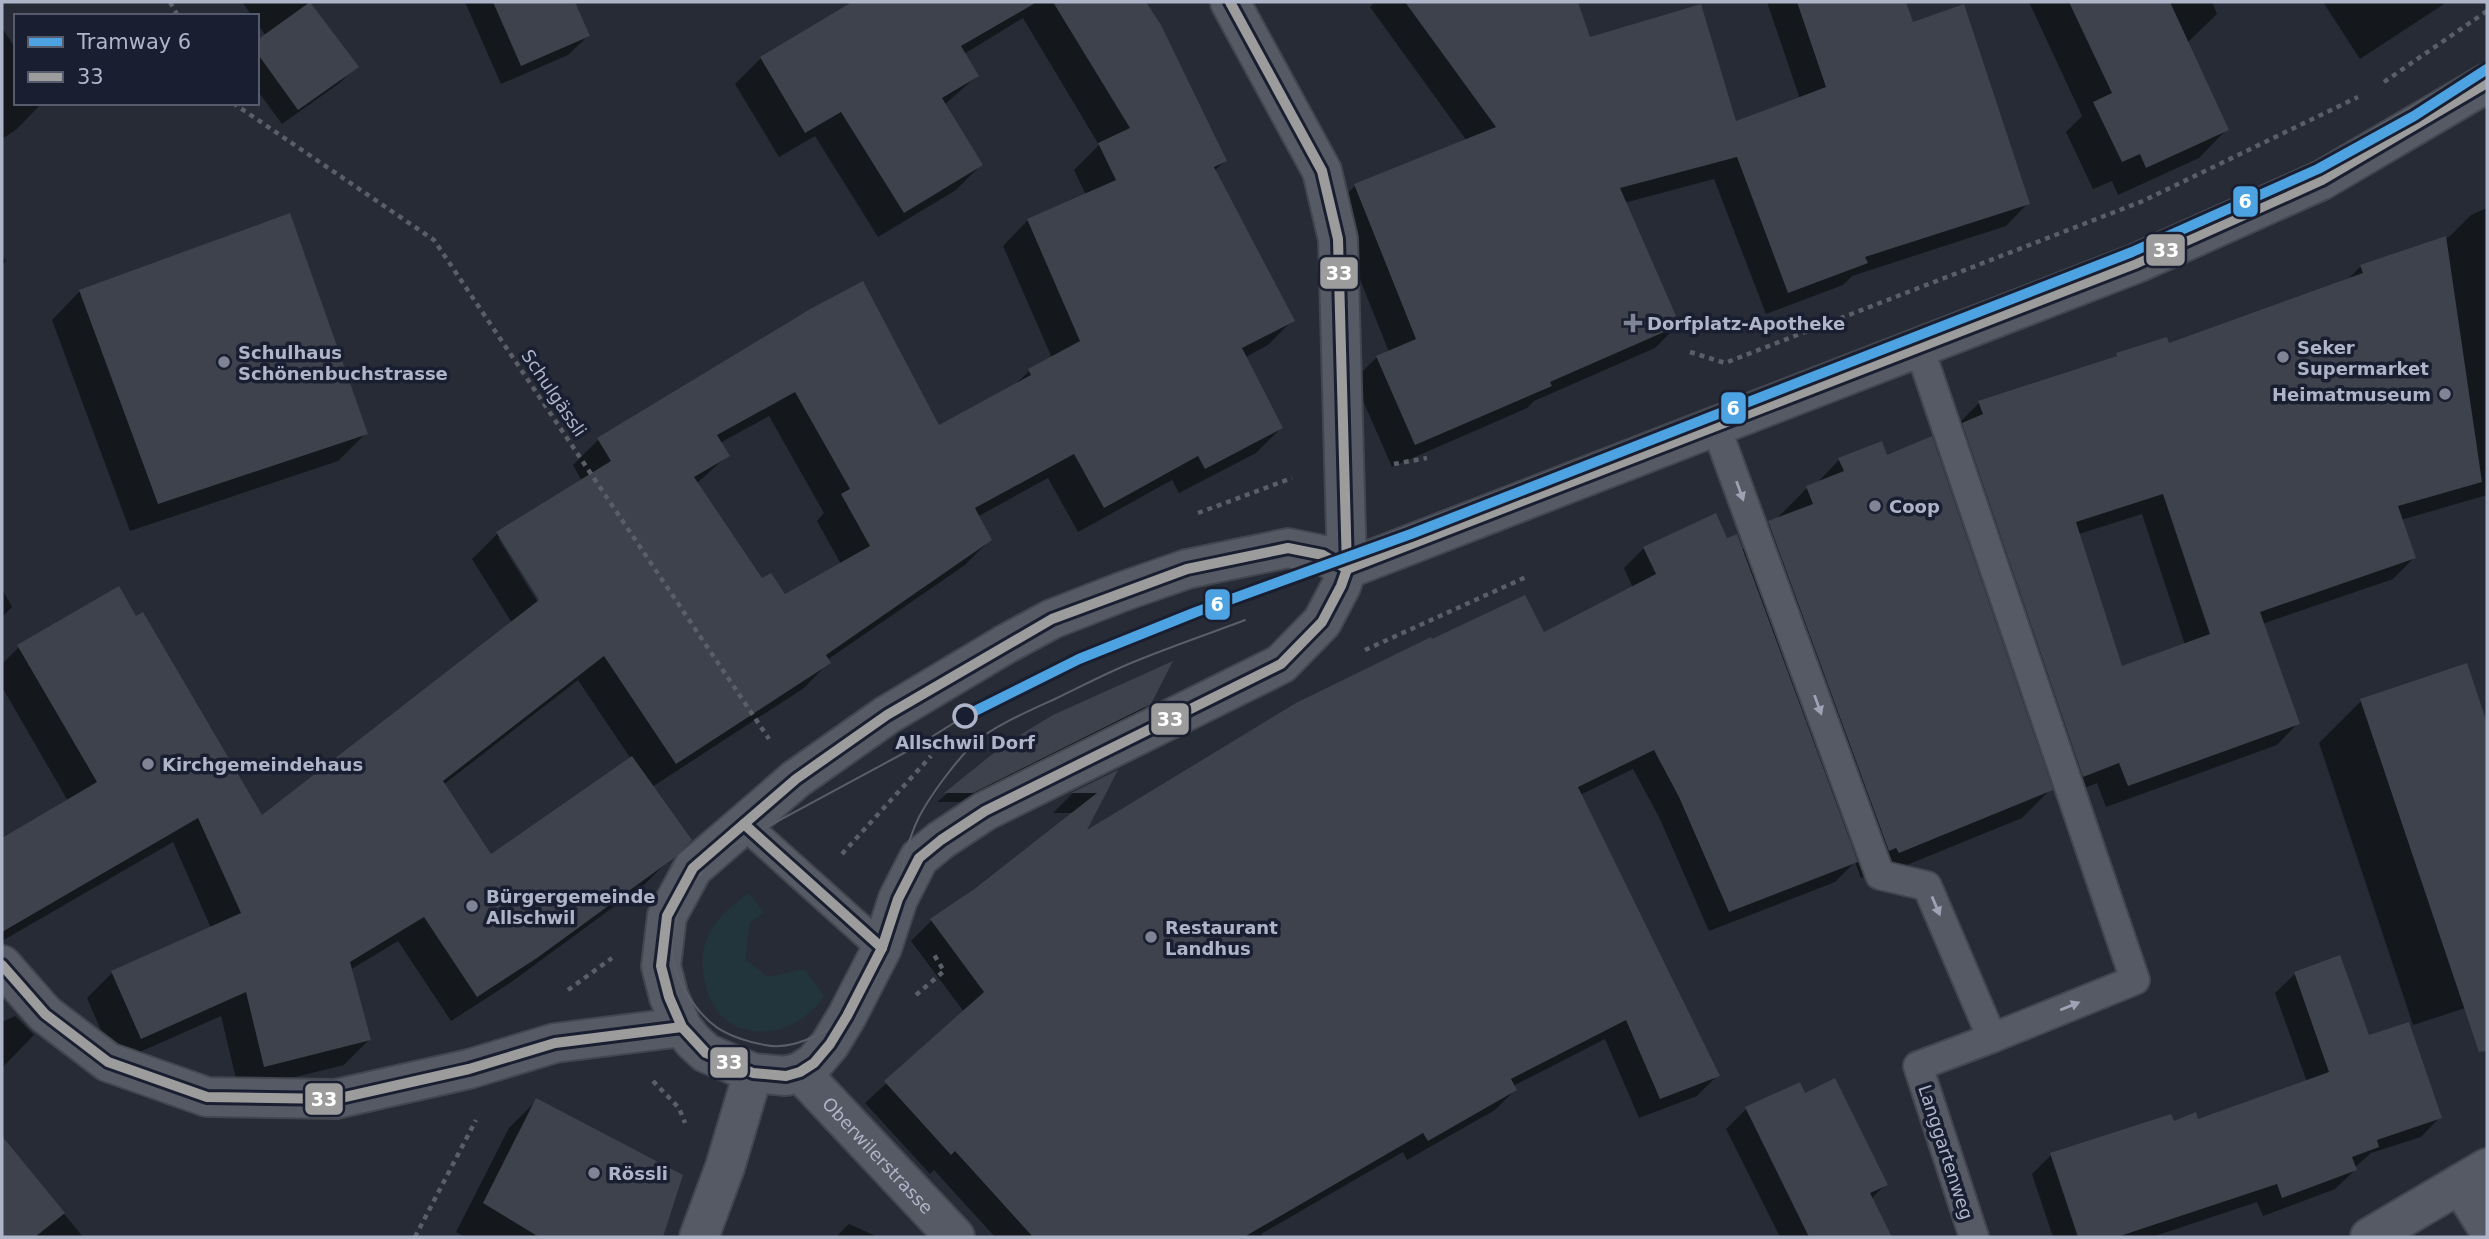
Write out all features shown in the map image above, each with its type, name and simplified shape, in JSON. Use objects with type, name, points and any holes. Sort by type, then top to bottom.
[{"type":"street","points":[[1240,6],[1322,171],[1338,239],[1347,569],[1322,622],[1281,664],[985,811],[919,858],[898,899],[881,948],[830,1044],[814,1063],[800,1072],[786,1076],[753,1073],[706,1052],[682,1027],[669,997],[661,966],[667,916],[693,868],[796,779],[887,715],[1003,645],[1052,620],[1187,569],[1288,548],[1323,555],[1347,569]]},
{"type":"street","points":[[1347,569],[2137,263],[2322,180],[2487,83]]},
{"type":"street","points":[[2,965],[45,1014],[108,1062],[207,1097],[336,1098],[469,1069],[555,1043],[682,1027]]},
{"type":"street","name":"Oberwilerstrasse","points":[[800,1072],[954,1237]]},
{"type":"street","points":[[699,1237],[753,1073]]},
{"type":"street","points":[[2370,1237],[2474,1176],[2487,1227]]},
{"type":"lane","points":[[1716,427],[1881,875],[1927,886],[1992,1038],[2135,980],[1919,347]]},
{"type":"lane","points":[[744,824],[881,948]]},
{"type":"lane","name":"Langgartenweg","points":[[1974,1237],[1918,1066],[1992,1038]]},
{"type":"path","points":[[2381,83],[2487,11]]},
{"type":"path","points":[[1690,352],[1725,363],[2143,201],[2359,96]]},
{"type":"path","name":"Schulgässli","points":[[236,105],[434,240],[770,740]]},
{"type":"path","points":[[1390,465],[1427,457]]},
{"type":"path","points":[[1358,654],[1526,577]]},
{"type":"path","points":[[813,886],[931,757]]},
{"type":"path","points":[[914,996],[944,971],[930,947]]},
{"type":"path","points":[[415,1237],[480,1113],[469,1069]]},
{"type":"path","points":[[647,1078],[656,1083],[679,1108],[688,1131]]},
{"type":"shaded area","points":[[749,893],[764,913],[750,923],[745,958],[767,977],[805,969],[824,996],[806,1016],[783,1028],[770,1031],[743,1029],[727,1021],[711,1001],[704,977],[704,948],[708,936],[724,913]]},
{"type":"building","points":[[310,2],[359,67],[298,110],[259,56],[259,39]]},
{"type":"building","points":[[493,2],[575,2],[590,36],[521,66]]},
{"type":"building","points":[[852,2],[1037,2],[961,46],[979,76],[942,98],[983,165],[904,213],[841,112],[805,133],[760,57]]},
{"type":"building","points":[[1053,2],[1146,2],[1161,25],[1227,161],[1214,167],[1295,321],[1242,348],[1283,428],[1205,469],[1198,456],[1104,508],[1074,454],[975,508],[992,540],[826,655],[831,663],[676,764],[604,656],[443,781],[491,854],[632,756],[692,840],[674,858],[537,958],[477,997],[424,917],[350,962],[371,1040],[264,1067],[246,992],[141,1039],[111,971],[241,913],[198,818],[2,932],[2,838],[97,782],[17,645],[119,586],[136,616],[143,612],[262,815],[539,600],[496,532],[611,461],[597,438],[812,308],[863,281],[939,425],[1031,375],[1028,369],[1080,341],[1027,219],[1116,180],[1098,143],[1130,128]],"holes":[[[795,392],[850,489],[841,494],[870,546],[785,594],[771,573],[762,578],[694,477],[730,456],[717,435]]]},
{"type":"building","points":[[1405,2],[1578,2],[1590,37],[1701,4],[1736,121],[1826,87],[1797,2],[1906,2],[1913,22],[1964,4],[2030,204],[1865,257],[1868,263],[1788,293],[1737,157],[1620,188],[1680,325],[1550,382],[1552,386],[1415,445],[1376,356],[1416,339],[1354,184],[1496,127]]},
{"type":"building","points":[[2069,2],[2170,2],[2229,130],[2146,168],[2140,154],[2122,162],[2093,102],[2112,93]]},
{"type":"building","name":"Schulhaus Schönenbuchstrasse","points":[[290,213],[368,434],[158,504],[79,290]]},
{"type":"building","points":[[2446,236],[2482,482],[2398,506],[2416,558],[2260,612],[2300,724],[2128,786],[2119,763],[2083,777],[1962,423],[1983,414],[1978,401],[2167,337],[2169,343],[2363,273],[2360,265]],"holes":[[[2163,494],[2210,634],[2122,666],[2076,522]]]},
{"type":"building","points":[[1932,436],[2053,790],[1899,853],[1896,848],[1889,851],[1768,521],[1813,504],[1806,486],[1844,471],[1838,458],[1882,441],[1887,455]]},
{"type":"building","points":[[1716,513],[1727,538],[1737,534],[1858,862],[1729,912],[1679,797],[1654,750],[1578,787],[1720,1076],[1660,1099],[1626,1020],[1511,1079],[1517,1090],[1428,1141],[1423,1133],[1244,1237],[1033,1237],[955,1151],[951,1155],[884,1081],[984,992],[930,919],[974,889],[1097,793],[1071,793],[1118,770],[1087,830],[1296,703],[1431,637],[1432,639],[1525,595],[1544,632],[1656,574],[1643,547]]},
{"type":"building","points":[[1173,661],[1151,704],[973,793],[944,793],[1005,744],[1053,715]]},
{"type":"building","points":[[2467,663],[2487,723],[2487,1051],[2479,1052],[2360,699]]},
{"type":"building","points":[[2340,955],[2369,1035],[2409,1022],[2442,1118],[2377,1140],[2379,1147],[2352,1157],[2357,1170],[2282,1198],[2277,1184],[2117,1237],[2078,1237],[2050,1153],[2171,1114],[2174,1121],[2196,1112],[2198,1119],[2329,1072],[2294,972]]},
{"type":"building","points":[[1835,1078],[1888,1185],[1870,1193],[1892,1237],[1809,1237],[1745,1107],[1800,1082],[1805,1093]]},
{"type":"building","points":[[536,1098],[683,1175],[663,1237],[539,1237],[483,1203]]},
{"type":"building","points":[[2,1136],[65,1213],[35,1237],[2,1237]]},
{"type":"tram line","name":"6","points":[[965,716],[1079,659],[1196,612],[1411,534],[2132,252],[2318,169],[2414,116],[2487,69]]},
{"type":"tram line","points":[[965,716],[917,746],[717,854],[705,868],[694,883],[678,916],[672,951],[675,969],[683,987],[707,1020],[737,1038],[779,1046],[814,1037],[849,1014],[869,991],[882,965],[908,847],[919,817],[943,780],[972,745],[1012,719],[1109,673],[1245,620]]},
{"type":"transit line","name":"33","points":[[1230,2],[1322,171],[1338,239],[1347,569]]},
{"type":"transit line","name":"33","points":[[1347,569],[2137,263],[2322,180],[2487,83]]},
{"type":"transit line","name":"33","points":[[1288,548],[1323,555],[1347,569],[1322,622],[1281,664],[985,811],[919,858],[898,899],[882,948],[847,1016],[830,1044],[814,1063],[800,1072],[786,1076],[753,1073],[706,1053],[682,1027],[669,997],[661,966],[667,916],[693,868],[796,779],[887,715],[1052,619],[1187,569],[1288,548]]},
{"type":"transit line","name":"33","points":[[744,824],[882,948]]},
{"type":"transit line","name":"33","points":[[2,965],[45,1014],[108,1062],[207,1097],[336,1099],[469,1069],[555,1043],[682,1027]]},
{"type":"place","name":"Dorfplatz-Apotheke","points":[[1633,323]]},
{"type":"place","name":"Seker Supermarket","points":[[2283,357]]},
{"type":"place","name":"Schulhaus Schönenbuchstrasse","points":[[224,362]]},
{"type":"place","name":"Heimatmuseum","points":[[2445,394]]},
{"type":"place","name":"Coop","points":[[1875,506]]},
{"type":"place","name":"Allschwil Dorf","points":[[965,716]]},
{"type":"place","name":"Kirchgemeindehaus","points":[[148,764]]},
{"type":"place","name":"Bürgergemeinde Allschwil","points":[[472,906]]},
{"type":"place","name":"Restaurant Landhus","points":[[1151,937]]},
{"type":"place","name":"Rössli","points":[[594,1173]]}]
